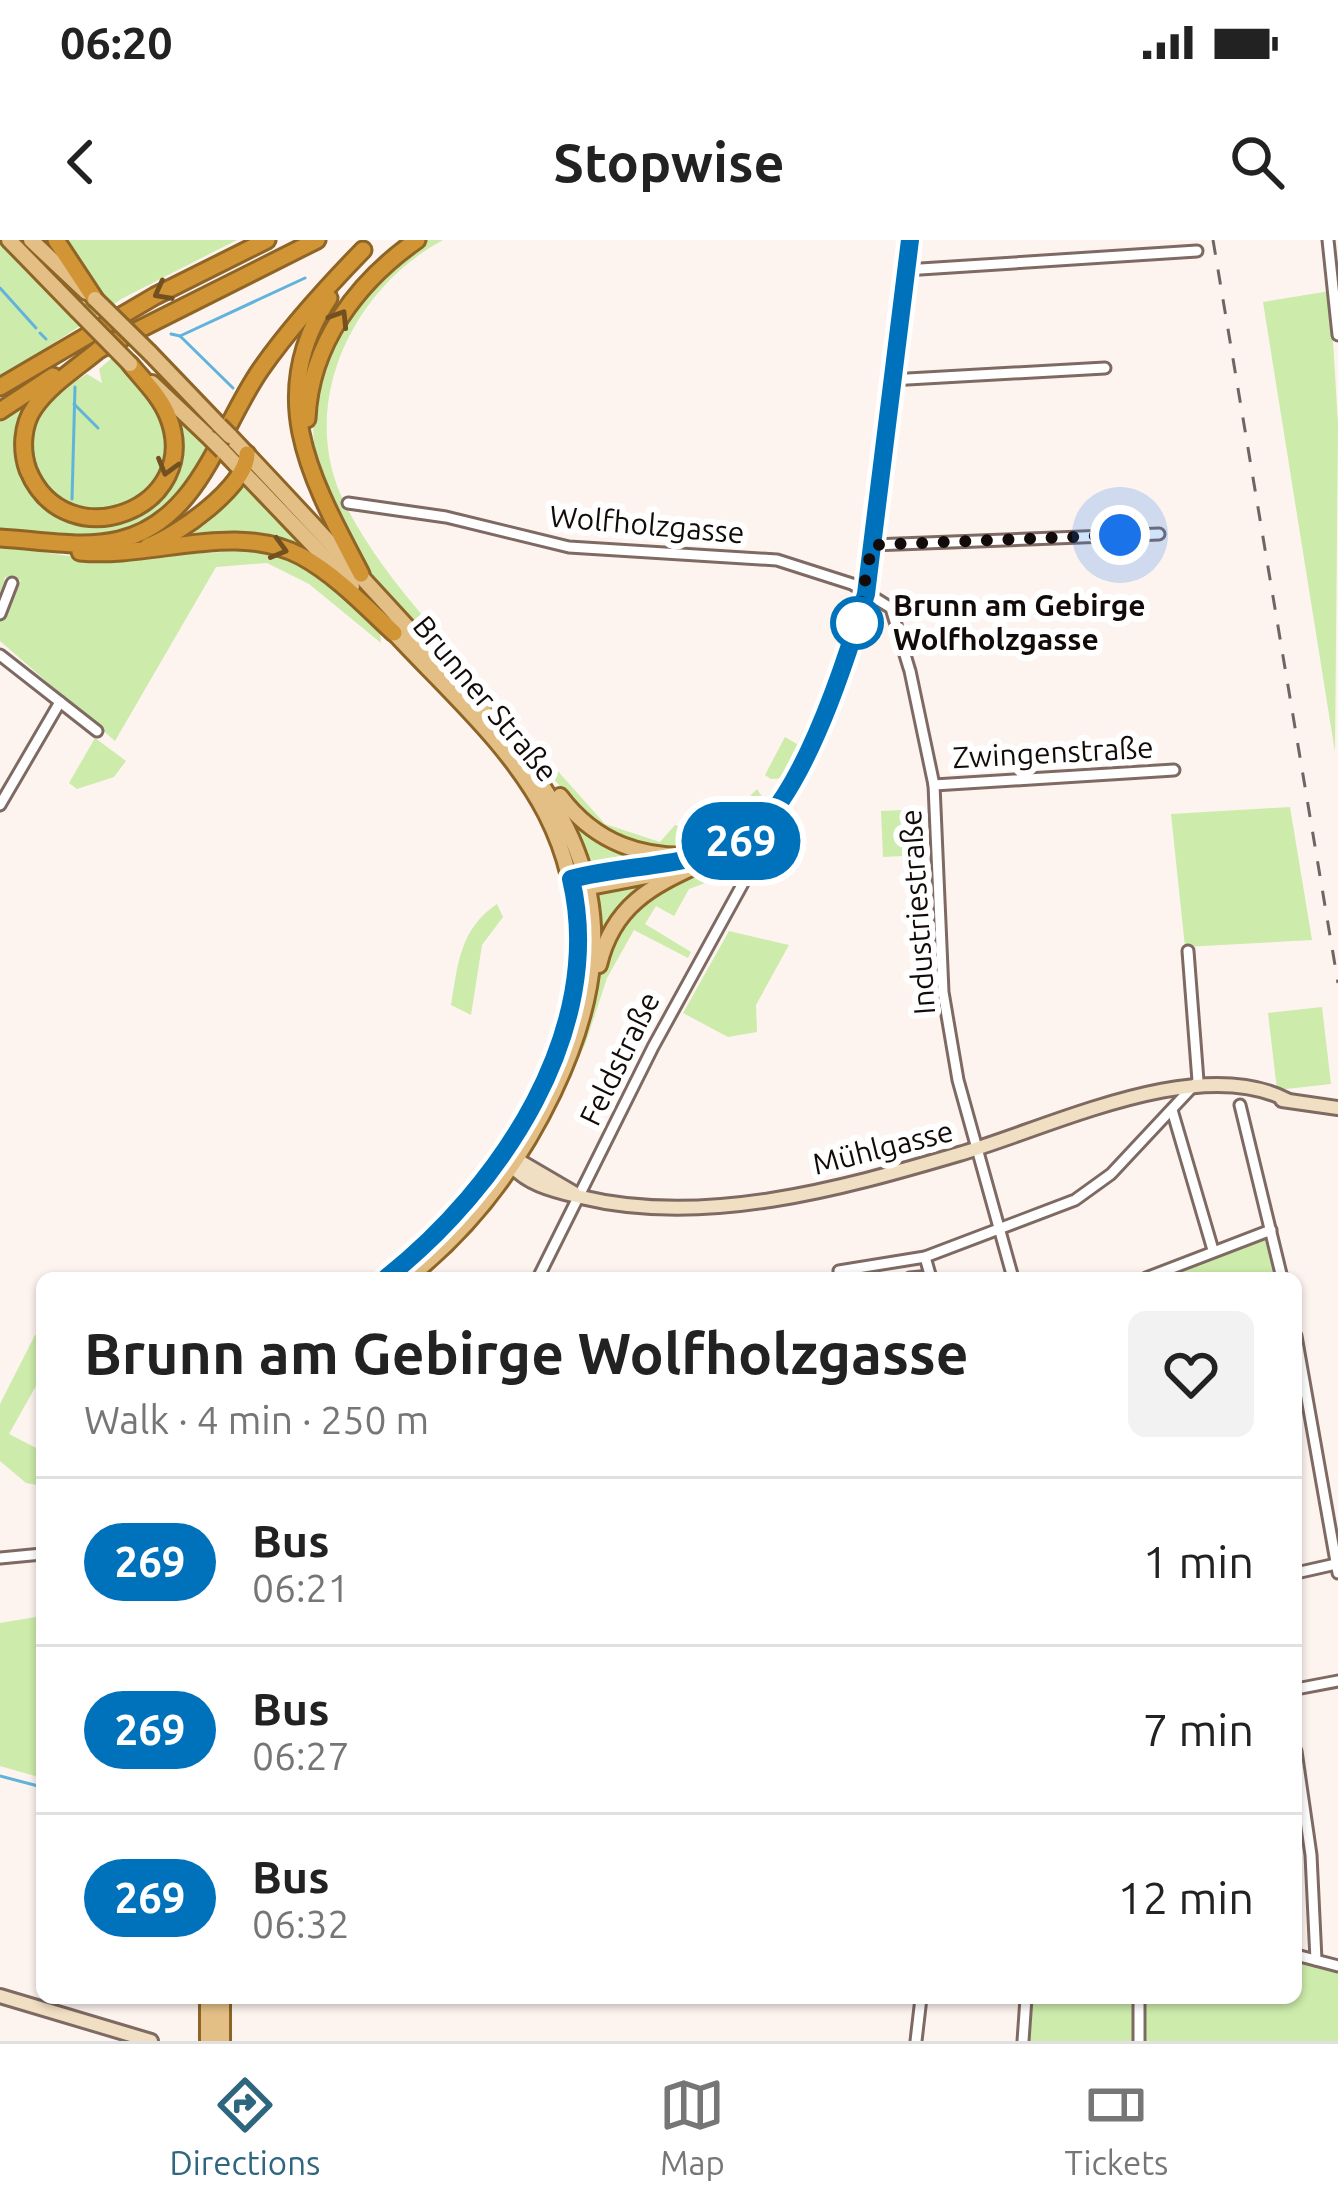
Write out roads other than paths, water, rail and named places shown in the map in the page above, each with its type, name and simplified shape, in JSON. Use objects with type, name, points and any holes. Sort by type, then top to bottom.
[{"type":"highway","points":[[56,240],[95,299]]},
{"type":"highway","points":[[0,387],[154,296],[267,240]]},
{"type":"highway","points":[[0,411],[102,347],[317,240]]},
{"type":"highway","points":[[308,470],[308,401],[322,349],[351,301],[417,240]]},
{"type":"highway","points":[[361,574],[321,505],[308,470],[298,400],[307,342],[318,315],[367,245]]},
{"type":"highway","points":[[0,539],[94,543],[119,540],[161,521],[191,492],[259,372],[287,334],[367,245]]},
{"type":"highway","points":[[102,347],[46,394],[26,423],[29,472],[48,500],[74,516],[104,520],[130,512],[157,494],[170,468],[169,418],[130,364]]},
{"type":"highway","points":[[122,554],[164,540],[185,527],[245,463]]},
{"type":"highway","points":[[0,539],[122,554],[218,542],[273,545],[319,567],[394,633]]},
{"type":"main road","name":"Brunner Straße","points":[[9,240],[130,364],[221,438]]},
{"type":"main road","name":"Brunner Straße","points":[[31,240],[150,353],[221,438],[361,574],[494,720],[558,804],[593,936],[590,986],[562,1074],[459,1232],[415,1272]]},
{"type":"main road","points":[[590,986],[609,934],[633,900],[705,857],[738,844],[770,817],[795,774],[851,643],[866,594],[910,240]]},
{"type":"main road","name":"Brunner Straße","points":[[245,463],[533,791],[582,882],[573,998],[551,1064],[510,1158],[392,1272]]},
{"type":"main road","points":[[494,720],[515,737],[577,815],[605,837],[644,854],[705,857]]},
{"type":"main road","points":[[582,882],[705,857]]},
{"type":"main road","points":[[208,2004],[208,2041]]},
{"type":"main road","points":[[222,2004],[222,2041]]},
{"type":"street","points":[[1328,240],[1338,334]]},
{"type":"street","points":[[904,270],[1198,251]]},
{"type":"street","points":[[890,380],[1105,368]]},
{"type":"street","name":"Wolfholzgasse","points":[[348,503],[446,517],[569,547],[777,560],[852,584],[866,594]]},
{"type":"street","points":[[872,545],[1159,534]]},
{"type":"street","points":[[0,614],[12,584]]},
{"type":"street","name":"Industriestraße","points":[[866,594],[897,616],[934,784],[944,992],[974,1150],[1011,1272]]},
{"type":"street","points":[[0,655],[97,731]]},
{"type":"street","points":[[0,806],[60,702]]},
{"type":"street","name":"Zwingenstraße","points":[[934,784],[1174,770]]},
{"type":"street","name":"Feldstraße","points":[[541,1272],[750,864],[738,844]]},
{"type":"street","points":[[839,1271],[926,1257],[995,1226],[1075,1200],[1095,1187],[1172,1111],[1199,1073],[1188,951]]},
{"type":"street","name":"Mühlgasse","points":[[510,1158],[580,1197],[626,1209],[728,1204],[826,1189],[974,1150],[1146,1094],[1192,1089],[1333,1107]]},
{"type":"street","points":[[1240,1105],[1280,1272]]},
{"type":"street","points":[[1172,1111],[1213,1250]]},
{"type":"street","points":[[1160,1272],[1270,1230]]},
{"type":"street","points":[[926,1257],[929,1272]]},
{"type":"street","points":[[1302,1376],[1337,1568],[1302,1572]]},
{"type":"street","points":[[0,1558],[36,1555]]},
{"type":"street","points":[[1302,1688],[1338,1681]]},
{"type":"street","points":[[1302,1790],[1312,1855],[1316,1960]]},
{"type":"street","points":[[1302,1956],[1338,1966]]},
{"type":"street","points":[[0,1996],[151,2041]]},
{"type":"street","points":[[916,2041],[920,2004]]},
{"type":"street","points":[[1023,2041],[1026,2004]]},
{"type":"street","points":[[1138,2004],[1139,2041]]},
{"type":"waterway","points":[[180,336],[305,278]]},
{"type":"waterway","points":[[0,288],[36,328]]},
{"type":"waterway","points":[[40,333],[46,339]]},
{"type":"waterway","points":[[171,334],[180,336],[233,388]]},
{"type":"waterway","points":[[72,499],[75,387]]},
{"type":"waterway","points":[[74,404],[98,428]]},
{"type":"waterway","points":[[0,1776],[36,1785]]},
{"type":"railway","points":[[1213,240],[1338,983]]},
{"type":"place","name":"Brunn am Gebirge Wolfholzgasse","points":[[857,623]]}]
